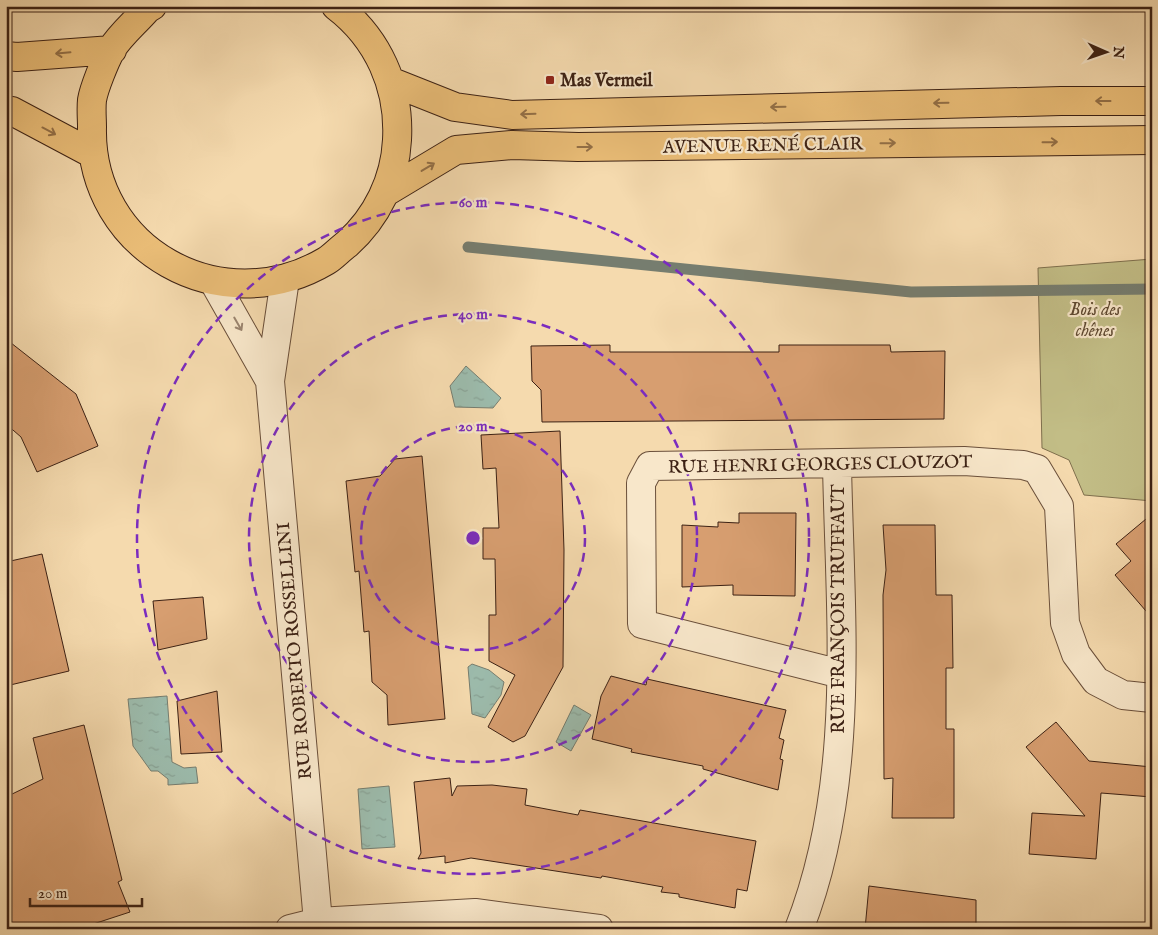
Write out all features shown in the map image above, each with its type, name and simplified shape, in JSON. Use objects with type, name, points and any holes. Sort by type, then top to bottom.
[{"type":"main road","points":[[152,6],[147,9],[112,50],[92,99],[91,153],[105,198],[132,237],[170,265],[214,282],[250,285],[285,279],[327,261],[362,231],[386,192],[396,156],[398,137],[398,118],[392,82],[375,47],[350,17],[336,6]]},
{"type":"main road","points":[[6,56],[17,57],[112,50]]},
{"type":"main road","name":"AVENUE RENÉ CLAIR","points":[[392,82],[455,106],[512,115],[1041,101],[1152,101]]},
{"type":"main road","points":[[6,110],[12,111],[91,153]]},
{"type":"main road","name":"AVENUE RENÉ CLAIR","points":[[386,192],[456,150],[512,145],[578,147],[1152,140]]},
{"type":"street","name":"RUE ROBERTO ROSSELLINI","points":[[285,279],[270,380],[318,922]]},
{"type":"street","name":"RUE ROBERTO ROSSELLINI","points":[[214,282],[270,380]]},
{"type":"street","name":"RUE HENRI GEORGES CLOUZOT","points":[[841,674],[642,624],[641,483],[650,466],[837,465],[964,461],[1023,465],[1037,469],[1058,506],[1065,623],[1076,654],[1096,681],[1123,695],[1152,698]]},
{"type":"street","name":"RUE FRANÇOIS TRUFFAUT","points":[[799,929],[812,894],[836,787],[841,674],[837,465]]},
{"type":"street","points":[[290,929],[318,922],[475,913],[599,929]]},
{"type":"green space","name":"Bois des chênes","points":[[1152,259],[1152,501],[1084,495],[1069,460],[1042,448],[1038,268]]},
{"type":"water","points":[[466,366],[501,398],[493,408],[455,407],[450,386]]},
{"type":"water","points":[[472,664],[489,670],[504,682],[501,695],[485,718],[472,714],[468,667]]},
{"type":"water","points":[[167,696],[172,762],[184,768],[196,767],[198,783],[168,785],[168,779],[158,771],[151,771],[133,746],[128,699]]},
{"type":"water","points":[[574,705],[591,715],[571,751],[556,742]]},
{"type":"water","points":[[389,786],[395,847],[362,849],[358,789]]},
{"type":"building","points":[[6,339],[76,394],[98,446],[37,472],[21,437],[6,424]]},
{"type":"building","points":[[610,345],[610,352],[779,352],[779,345],[890,345],[891,352],[945,351],[944,419],[542,422],[541,390],[532,381],[531,346]]},
{"type":"building","points":[[560,431],[564,550],[563,667],[525,736],[513,742],[488,727],[515,675],[489,661],[489,615],[496,615],[495,559],[483,559],[483,528],[499,528],[496,468],[483,469],[481,435]]},
{"type":"building","points":[[422,456],[445,719],[388,725],[387,695],[372,682],[369,631],[364,632],[359,571],[355,572],[346,481],[380,476],[395,459]]},
{"type":"building","points":[[739,513],[796,513],[795,596],[733,595],[733,585],[682,587],[682,525],[718,527],[718,522],[739,523]]},
{"type":"building","points":[[1152,514],[1152,618],[1115,575],[1131,561],[1116,544]]},
{"type":"building","points":[[883,525],[935,525],[936,595],[952,595],[953,668],[946,668],[946,729],[954,729],[954,818],[892,818],[893,778],[884,779],[883,595],[886,570]]},
{"type":"building","points":[[42,554],[69,671],[6,686],[6,562]]},
{"type":"building","points":[[203,597],[207,639],[158,650],[153,601]]},
{"type":"building","points":[[611,676],[646,685],[647,679],[786,710],[779,738],[784,740],[780,759],[783,760],[778,790],[703,769],[703,766],[631,752],[632,749],[592,739],[601,696]]},
{"type":"building","points":[[217,691],[222,752],[181,754],[177,701]]},
{"type":"building","points":[[1056,722],[1089,761],[1152,767],[1152,797],[1101,793],[1096,859],[1029,854],[1032,813],[1085,816],[1026,747]]},
{"type":"building","points":[[84,725],[122,880],[118,882],[130,912],[78,929],[6,929],[6,797],[43,779],[33,738]]},
{"type":"building","points":[[450,778],[452,796],[457,786],[492,785],[527,789],[525,805],[578,815],[580,810],[756,841],[747,891],[737,889],[735,908],[679,897],[679,894],[661,892],[663,887],[602,876],[601,878],[471,858],[445,863],[445,856],[418,859],[421,853],[414,782]]},
{"type":"building","points":[[869,886],[976,900],[976,929],[865,929]]},
{"type":"waterway","points":[[468,247],[911,292],[1152,289]]},
{"type":"place","name":"Mas Vermeil","points":[[550,80]]}]
